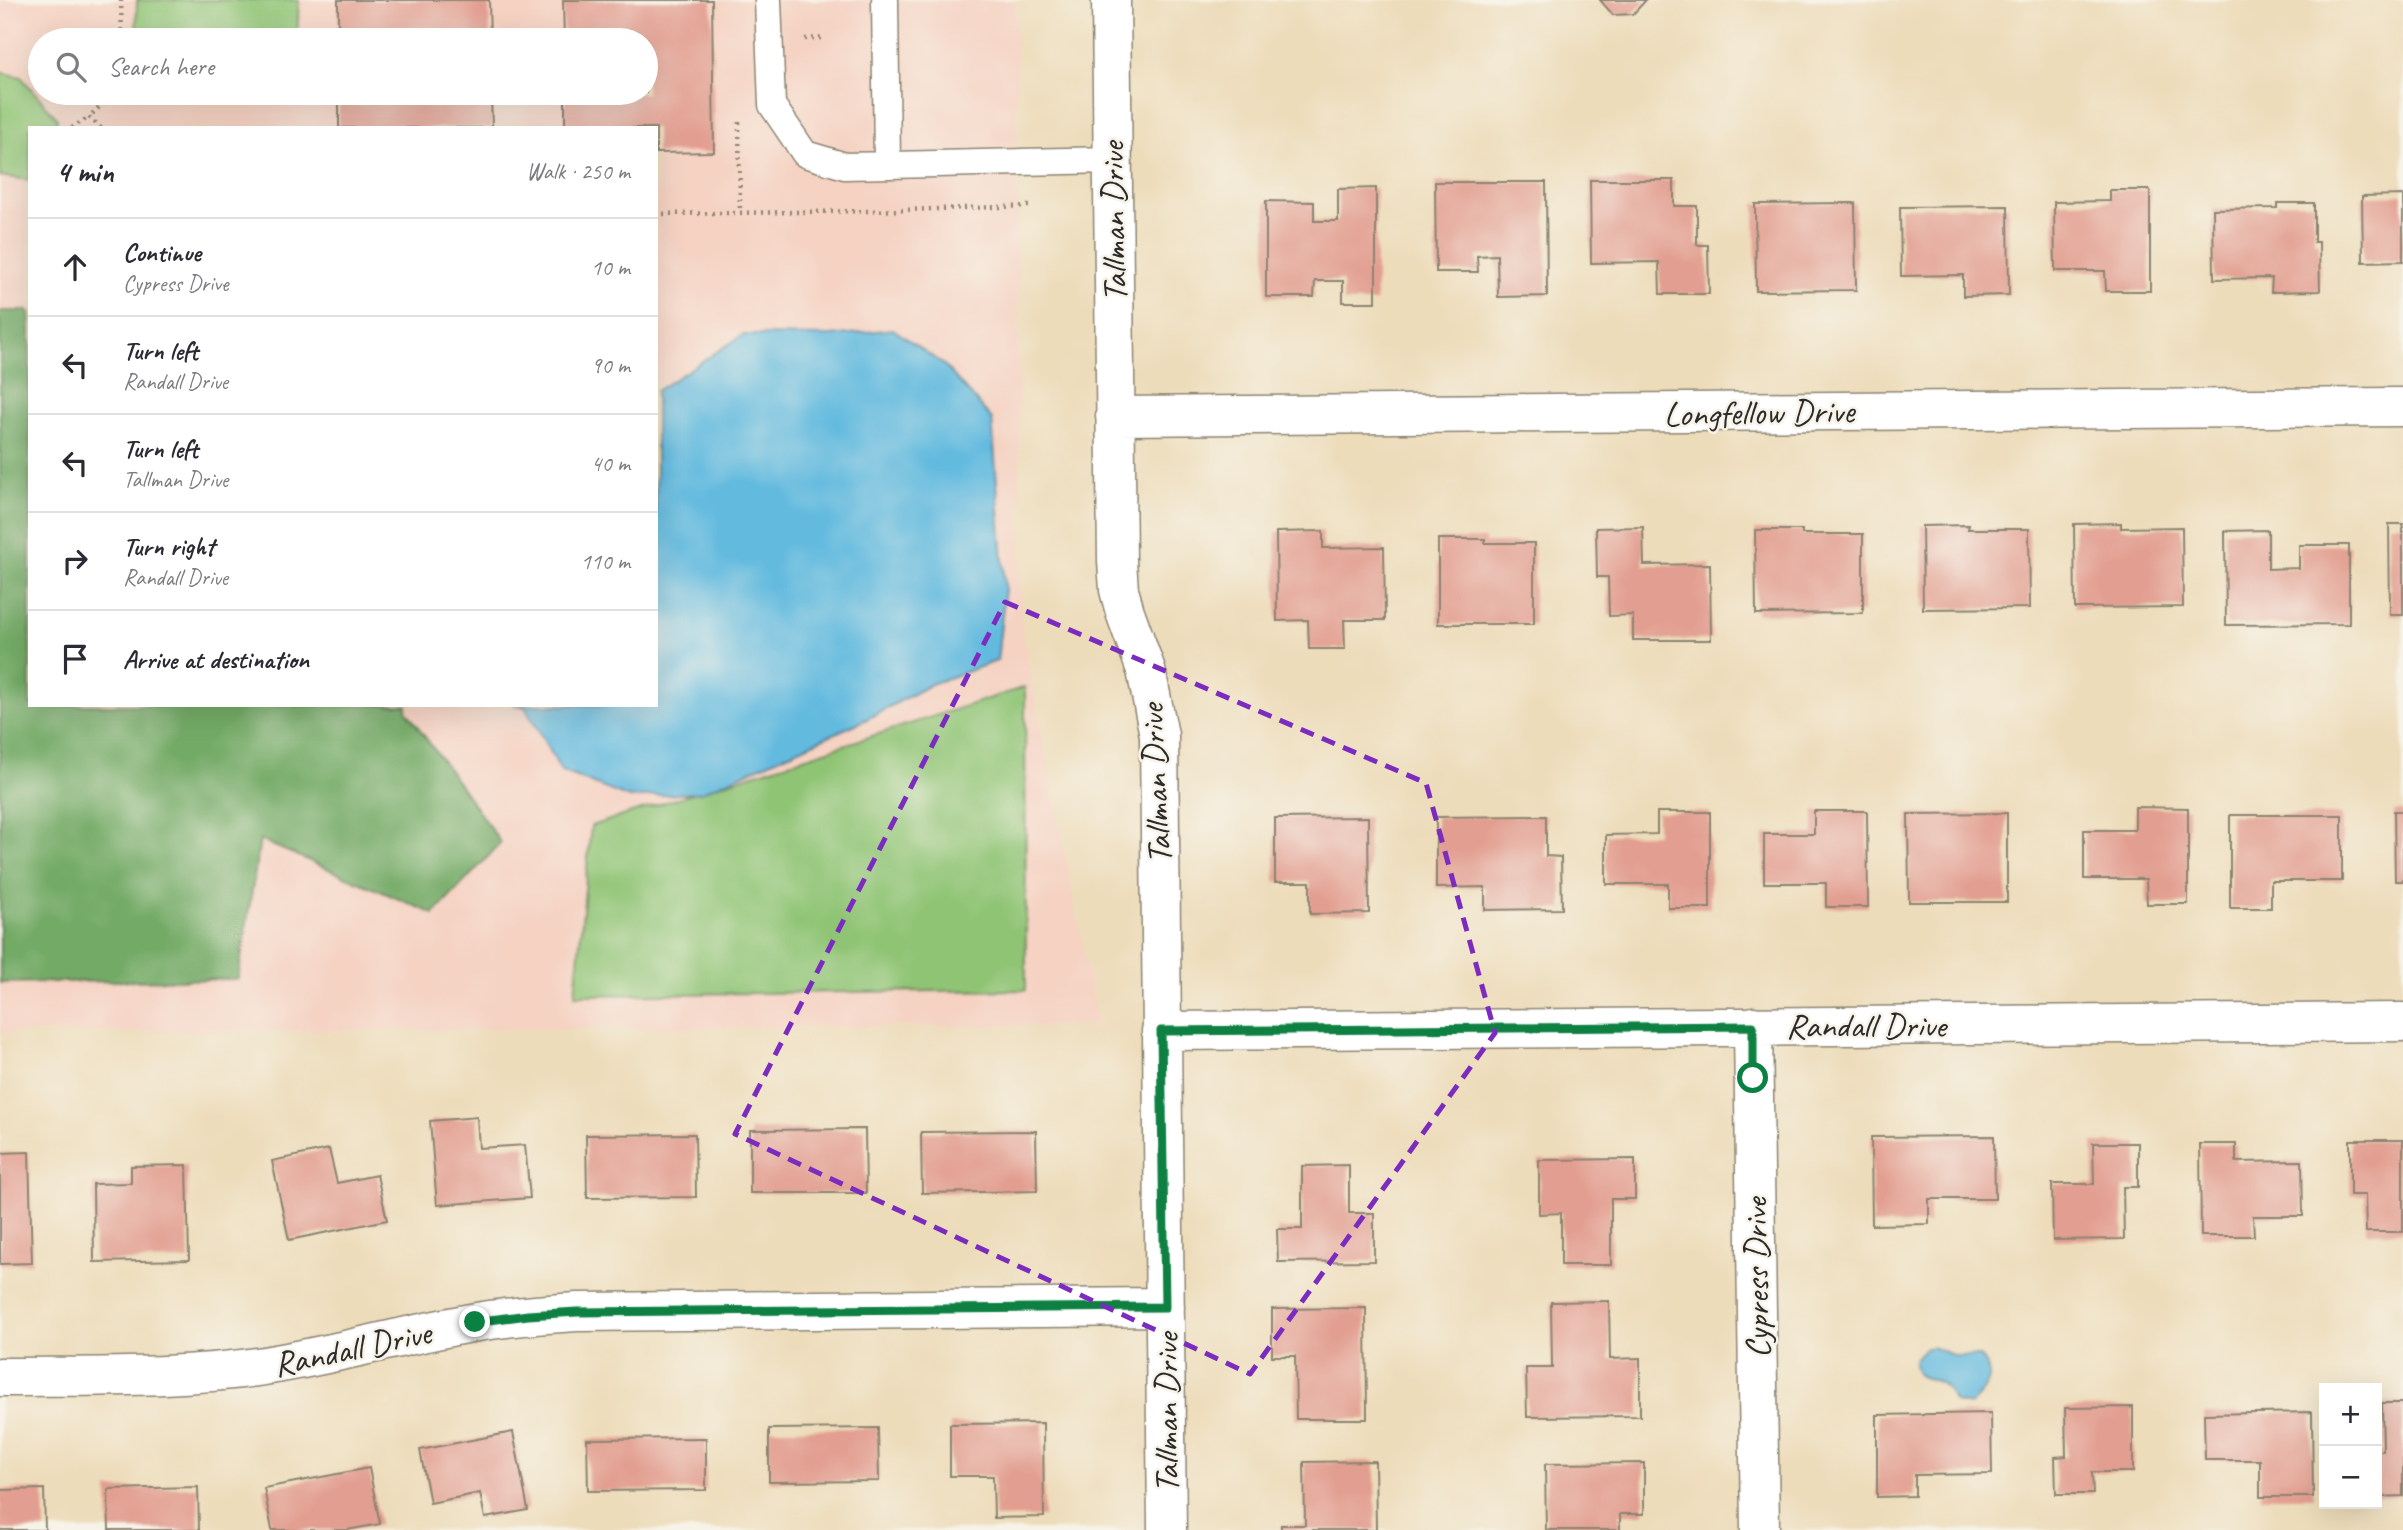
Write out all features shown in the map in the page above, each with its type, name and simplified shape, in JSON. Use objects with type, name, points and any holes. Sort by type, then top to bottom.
[{"type":"street","name":"Tallman Drive","points":[[1111,0],[1117,561],[1119,590],[1146,670],[1159,735],[1167,1530]]},
{"type":"street","name":"Longfellow Drive","points":[[1115,416],[2403,407]]},
{"type":"street","name":"Randall Drive","points":[[1161,1031],[2403,1022]]},
{"type":"street","name":"Cypress Drive","points":[[1753,1026],[1760,1530]]},
{"type":"street","name":"Randall Drive","points":[[0,1377],[219,1372],[267,1366],[475,1322],[577,1312],[1165,1307]]},
{"type":"lane","points":[[768,0],[772,106],[805,154],[845,166],[1113,160]]},
{"type":"lane","points":[[885,0],[887,164]]},
{"type":"path","points":[[121,0],[122,28]]},
{"type":"path","points":[[75,126],[102,105]]},
{"type":"path","points":[[89,117],[99,126]]},
{"type":"path","points":[[658,214],[1030,206]]},
{"type":"highlighted area","points":[[1005,602],[1426,783],[1495,1033],[1250,1374],[735,1134]]},
{"type":"shaded area","points":[[0,0],[1016,0],[1021,625],[1098,1025],[0,1033]]},
{"type":"green space","points":[[137,0],[299,0],[298,28],[136,28]]},
{"type":"green space","points":[[0,72],[21,77],[28,85],[28,105],[46,105],[57,118],[56,126],[28,126],[28,180],[0,176]]},
{"type":"green space","points":[[0,311],[27,311],[28,707],[407,707],[406,710],[501,843],[434,914],[260,840],[238,979],[0,983]]},
{"type":"green space","points":[[1025,687],[1026,990],[575,995],[591,826]]},
{"type":"water","points":[[893,329],[944,365],[992,419],[1005,588],[997,661],[931,684],[867,719],[702,792],[629,798],[561,771],[525,707],[658,707],[658,390],[743,335],[831,336]]},
{"type":"water","points":[[1932,1347],[1955,1356],[1979,1356],[1985,1363],[1988,1382],[1970,1405],[1955,1402],[1941,1383],[1922,1377],[1916,1372],[1914,1360],[1924,1349]]},
{"type":"building","points":[[338,0],[489,0],[490,28],[338,28]]},
{"type":"building","points":[[563,0],[712,0],[714,152],[658,153],[658,126],[565,126],[565,105],[658,105],[658,28],[564,28]]},
{"type":"building","points":[[1600,0],[1646,0],[1633,14],[1613,15]]},
{"type":"building","points":[[339,105],[491,105],[492,126],[339,126]]},
{"type":"building","points":[[1590,180],[1674,180],[1674,206],[1697,206],[1697,245],[1708,245],[1709,294],[1660,294],[1659,262],[1591,263]]},
{"type":"building","points":[[1435,182],[1546,182],[1547,296],[1498,297],[1497,255],[1477,256],[1478,272],[1436,272]]},
{"type":"building","points":[[1376,188],[1376,302],[1343,302],[1343,281],[1315,281],[1314,297],[1266,297],[1266,201],[1314,202],[1314,221],[1338,221],[1338,189]]},
{"type":"building","points":[[2110,190],[2150,190],[2150,291],[2106,291],[2105,271],[2055,271],[2054,202],[2110,201]]},
{"type":"building","points":[[2403,195],[2403,261],[2363,262],[2362,196]]},
{"type":"building","points":[[1855,203],[1856,290],[1756,291],[1755,204]]},
{"type":"building","points":[[2277,203],[2314,203],[2314,242],[2319,242],[2320,291],[2271,292],[2272,278],[2214,279],[2213,209],[2277,208]]},
{"type":"building","points":[[2008,206],[2009,295],[1963,296],[1963,275],[1901,276],[1900,207]]},
{"type":"building","points":[[2121,523],[2121,528],[2182,527],[2183,607],[2075,608],[2074,524]]},
{"type":"building","points":[[2389,524],[2403,524],[2403,615],[2390,615]]},
{"type":"building","points":[[1969,525],[1968,529],[2029,529],[2030,608],[1923,609],[1922,526]]},
{"type":"building","points":[[1643,527],[1644,565],[1710,564],[1711,640],[1633,640],[1633,615],[1609,616],[1608,577],[1597,577],[1596,528]]},
{"type":"building","points":[[1755,530],[1802,530],[1802,534],[1863,534],[1863,613],[1756,614]]},
{"type":"building","points":[[2268,530],[2268,569],[2299,568],[2299,545],[2349,545],[2349,624],[2226,625],[2225,531]]},
{"type":"building","points":[[1323,531],[1323,548],[1384,547],[1385,620],[1344,620],[1345,649],[1309,649],[1308,620],[1277,621],[1276,532]]},
{"type":"building","points":[[1438,539],[1534,543],[1534,624],[1438,624]]},
{"type":"building","points":[[2135,807],[2188,808],[2188,904],[2147,904],[2146,879],[2084,879],[2084,830],[2135,830]]},
{"type":"building","points":[[1814,811],[1867,811],[1868,907],[1826,907],[1826,883],[1764,883],[1764,834],[1814,834]]},
{"type":"building","points":[[2394,811],[2403,811],[2403,881],[2395,881]]},
{"type":"building","points":[[1657,812],[1710,812],[1710,908],[1668,908],[1668,884],[1606,884],[1606,835],[1657,834]]},
{"type":"building","points":[[2007,813],[2007,902],[1909,902],[1908,814]]},
{"type":"building","points":[[2230,815],[2342,815],[2342,881],[2271,881],[2271,908],[2230,908]]},
{"type":"building","points":[[1546,816],[1546,856],[1561,857],[1562,909],[1485,910],[1485,887],[1436,888],[1436,817]]},
{"type":"building","points":[[1368,817],[1369,913],[1310,914],[1310,882],[1275,882],[1275,818]]},
{"type":"building","points":[[477,1117],[479,1148],[525,1145],[530,1198],[437,1205],[430,1121]]},
{"type":"building","points":[[865,1129],[866,1193],[750,1193],[750,1130]]},
{"type":"building","points":[[1036,1131],[1037,1191],[922,1193],[921,1132]]},
{"type":"building","points":[[695,1134],[696,1197],[587,1198],[586,1135]]},
{"type":"building","points":[[1994,1136],[1995,1199],[1929,1199],[1929,1224],[1872,1225],[1871,1137]]},
{"type":"building","points":[[2350,1140],[2403,1140],[2403,1232],[2366,1232],[2365,1195],[2350,1195]]},
{"type":"building","points":[[2093,1143],[2138,1143],[2138,1187],[2123,1187],[2124,1239],[2053,1240],[2052,1184],[2094,1184]]},
{"type":"building","points":[[2200,1144],[2236,1144],[2236,1162],[2302,1161],[2303,1216],[2253,1216],[2254,1236],[2201,1236]]},
{"type":"building","points":[[329,1149],[337,1183],[377,1175],[387,1220],[289,1240],[272,1161]]},
{"type":"building","points":[[29,1152],[32,1263],[0,1264],[0,1153]]},
{"type":"building","points":[[1635,1159],[1635,1199],[1611,1199],[1611,1265],[1561,1265],[1561,1213],[1539,1214],[1539,1160]]},
{"type":"building","points":[[187,1165],[189,1260],[94,1262],[93,1184],[131,1183],[131,1166]]},
{"type":"building","points":[[1349,1165],[1349,1213],[1374,1213],[1374,1261],[1278,1262],[1277,1229],[1302,1229],[1302,1166]]},
{"type":"building","points":[[1609,1301],[1610,1359],[1640,1358],[1640,1416],[1527,1417],[1526,1368],[1552,1368],[1551,1302]]},
{"type":"building","points":[[1366,1308],[1367,1419],[1296,1419],[1295,1356],[1272,1356],[1272,1309]]},
{"type":"building","points":[[2382,1403],[2403,1403],[2403,1496],[2382,1497]]},
{"type":"building","points":[[2133,1407],[2133,1472],[2092,1472],[2093,1494],[2056,1494],[2055,1457],[2066,1456],[2065,1408]]},
{"type":"building","points":[[2312,1412],[2313,1497],[2260,1497],[2260,1460],[2205,1460],[2204,1414]]},
{"type":"building","points":[[1991,1413],[1992,1474],[1915,1475],[1915,1496],[1877,1497],[1877,1415]]},
{"type":"building","points":[[1043,1423],[1044,1517],[994,1518],[993,1476],[950,1476],[950,1424]]},
{"type":"building","points":[[878,1428],[879,1481],[769,1482],[769,1429]]},
{"type":"building","points":[[513,1432],[528,1510],[485,1518],[480,1493],[430,1503],[420,1450]]},
{"type":"building","points":[[706,1438],[706,1490],[588,1491],[587,1439]]},
{"type":"building","points":[[1375,1461],[1376,1530],[1281,1530],[1281,1525],[1305,1525],[1304,1462]]},
{"type":"building","points":[[1644,1463],[1644,1514],[1620,1514],[1620,1530],[1546,1530],[1545,1464]]},
{"type":"building","points":[[369,1468],[380,1524],[347,1530],[272,1530],[264,1488]]},
{"type":"building","points":[[198,1487],[199,1530],[109,1530],[108,1489]]},
{"type":"building","points":[[44,1489],[45,1530],[0,1530],[0,1490]]},
{"type":"route","points":[[475,1322],[577,1312],[1165,1307],[1161,1031],[1753,1026],[1753,1078]]}]
